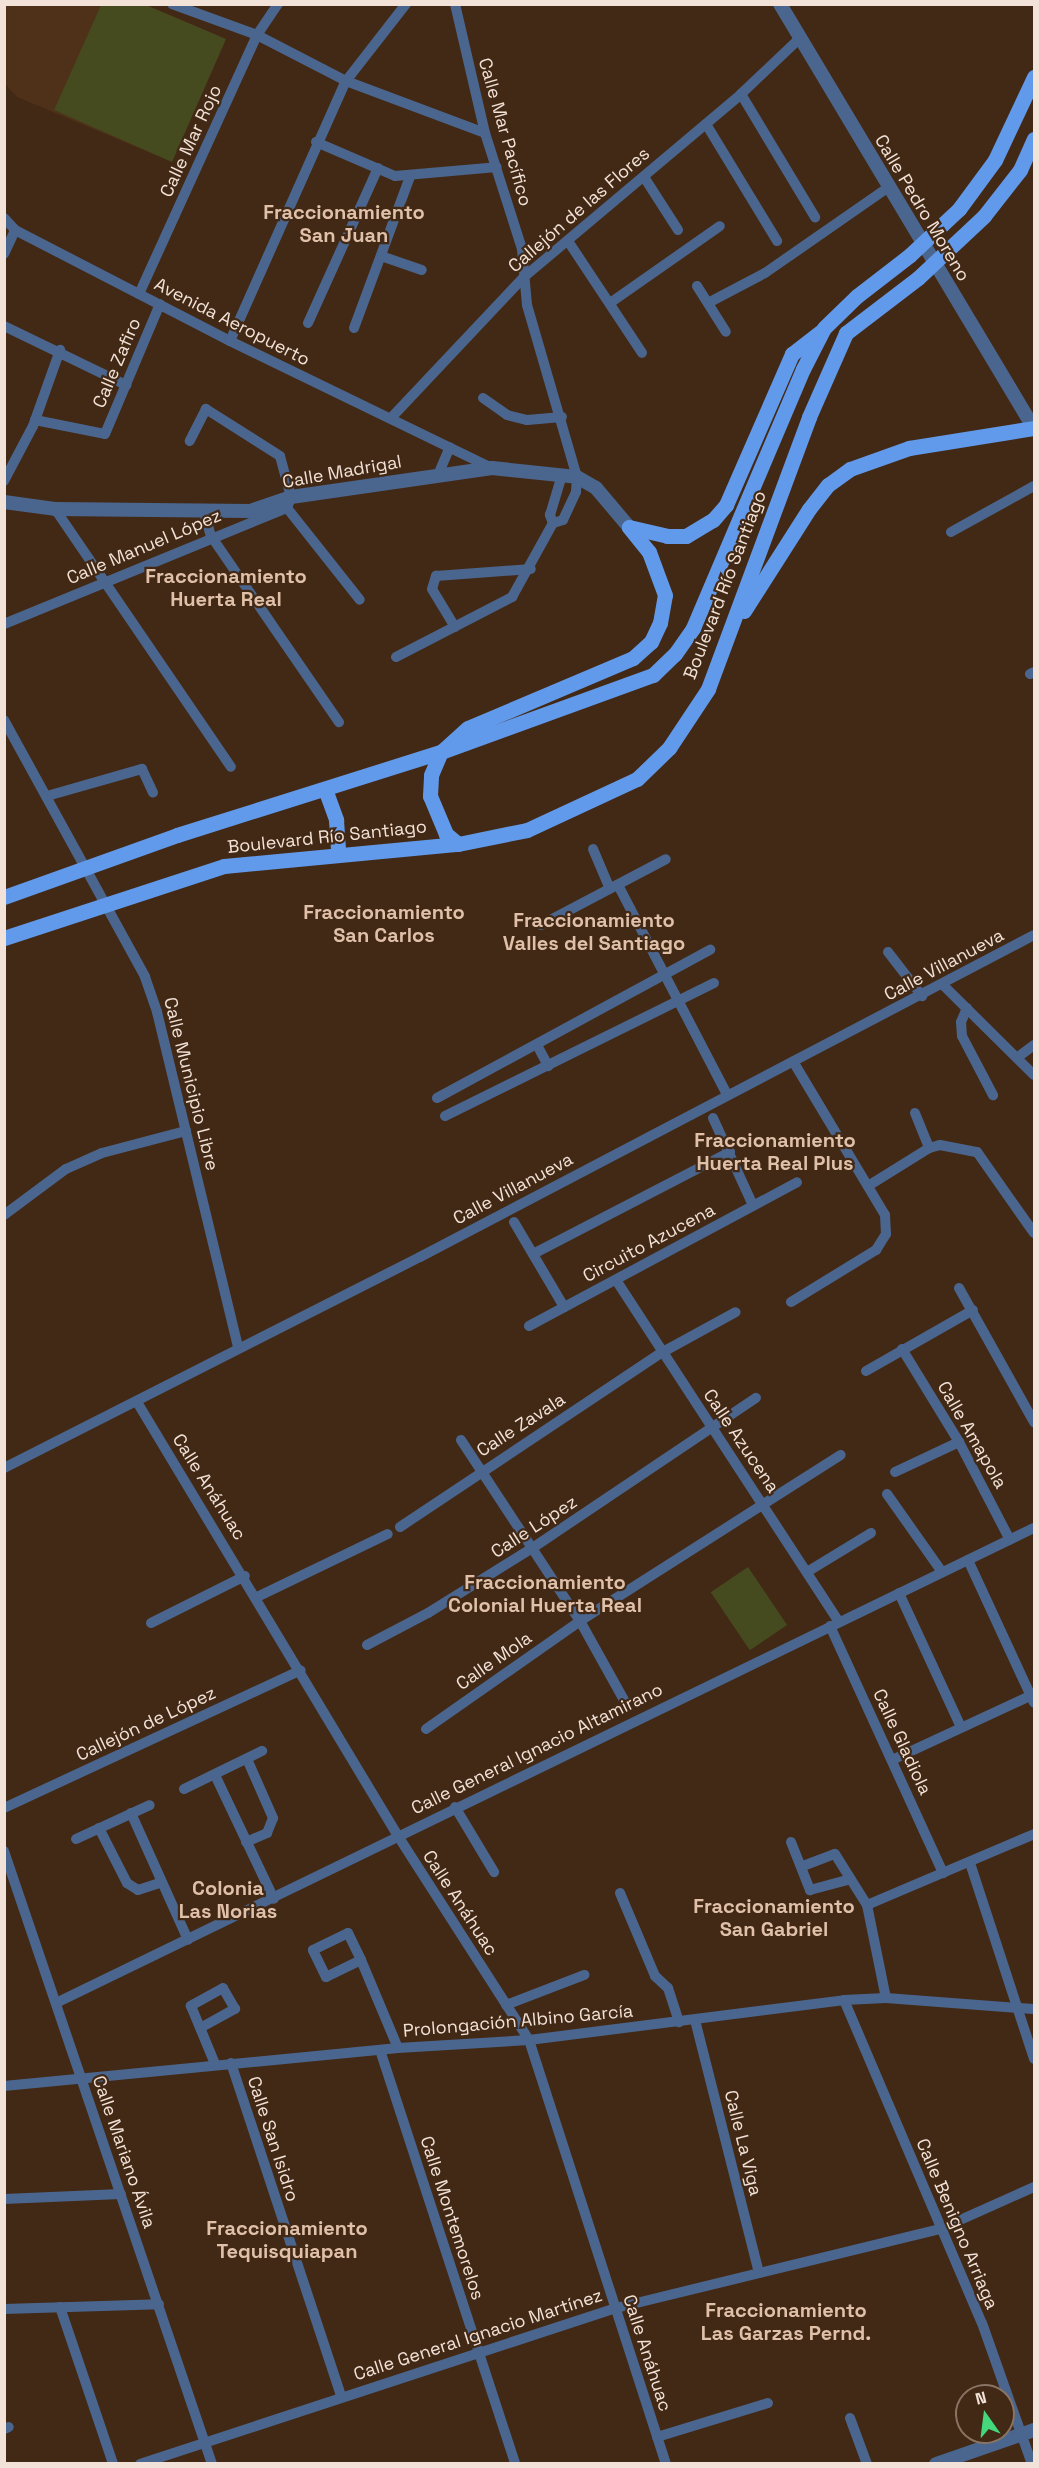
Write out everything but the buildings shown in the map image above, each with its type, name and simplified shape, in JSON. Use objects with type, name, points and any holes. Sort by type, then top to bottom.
[{"type":"main road","name":"Boulevard Río Santiago","points":[[4,897],[177,835],[441,752],[623,688],[653,675],[675,654],[693,628],[802,369],[824,328],[857,296],[910,255],[959,209],[995,160],[1035,77]]},
{"type":"main road","name":"Boulevard Río Santiago","points":[[4,938],[224,866],[338,852],[458,844],[527,830],[637,779],[669,748],[708,689],[734,626],[809,417],[846,333],[918,278],[984,216],[1020,170],[1035,139]]},
{"type":"main road","points":[[629,527],[667,536],[686,536],[713,520],[726,505],[792,354],[824,328]]},
{"type":"main road","points":[[734,626],[769,577],[809,508],[828,485],[850,469],[909,448],[1034,429]]},
{"type":"main road","points":[[458,844],[446,834],[430,796],[431,775],[441,752],[468,728],[633,658],[651,642],[660,623],[665,595],[649,552],[629,527]]},
{"type":"main road","points":[[326,789],[336,820],[338,852]]},
{"type":"street","name":"Calle Mar Rojo","points":[[139,294],[257,35],[278,4]]},
{"type":"street","points":[[230,340],[316,142],[346,81],[406,4]]},
{"type":"street","name":"Calle Mar Pacífico","points":[[455,4],[485,133],[522,249],[527,305],[562,417],[577,477]]},
{"type":"street","name":"Calle Pedro Moreno","points":[[780,4],[1034,429]]},
{"type":"street","points":[[171,5],[257,35],[346,81],[485,133]]},
{"type":"street","name":"Callejón de las Flores","points":[[391,418],[524,277],[741,94],[799,39]]},
{"type":"street","points":[[741,94],[815,217]]},
{"type":"street","points":[[706,124],[777,241]]},
{"type":"street","points":[[316,142],[394,176],[410,177],[497,167]]},
{"type":"street","points":[[308,323],[378,168]]},
{"type":"street","points":[[354,328],[410,177]]},
{"type":"street","points":[[644,177],[678,230]]},
{"type":"street","points":[[708,303],[765,273],[890,186]]},
{"type":"street","name":"Avenida Aeropuerto","points":[[4,218],[15,230],[139,294],[492,468]]},
{"type":"street","points":[[610,303],[720,226]]},
{"type":"street","points":[[4,254],[15,230]]},
{"type":"street","points":[[568,241],[642,353]]},
{"type":"street","points":[[381,256],[422,270]]},
{"type":"street","points":[[697,286],[726,332]]},
{"type":"street","name":"Calle Zafiro","points":[[35,420],[105,434],[160,304]]},
{"type":"street","points":[[4,326],[60,350],[126,385]]},
{"type":"street","points":[[4,481],[35,420],[60,350]]},
{"type":"street","points":[[483,398],[507,415],[527,420],[562,417]]},
{"type":"street","points":[[189,441],[206,409],[280,456],[289,502],[360,600]]},
{"type":"street","points":[[438,475],[450,447]]},
{"type":"street","name":"Calle Madrigal","points":[[4,502],[55,509],[250,511],[438,475],[492,468],[577,477],[596,488],[629,527]]},
{"type":"street","points":[[553,523],[550,515],[562,475]]},
{"type":"street","points":[[396,657],[512,597],[531,569],[553,523],[562,520],[576,492],[577,477]]},
{"type":"street","points":[[951,532],[1035,486]]},
{"type":"street","name":"Calle Manuel López","points":[[4,624],[289,502]]},
{"type":"street","points":[[55,509],[102,582],[231,766]]},
{"type":"street","points":[[204,512],[211,536],[339,722]]},
{"type":"street","points":[[455,627],[432,589],[436,576],[531,569]]},
{"type":"street","name":"Calle Municipio Libre","points":[[4,720],[121,931],[157,1012],[238,1348]]},
{"type":"street","points":[[47,796],[142,768],[153,793]]},
{"type":"street","points":[[593,849],[664,975],[727,1094]]},
{"type":"street","points":[[541,925],[666,859]]},
{"type":"street","name":"Calle Villanueva","points":[[6,1464],[137,1402],[238,1348],[420,1257],[727,1094],[922,996],[1035,935]]},
{"type":"street","points":[[437,1098],[710,950]]},
{"type":"street","points":[[888,952],[922,996]]},
{"type":"street","points":[[445,1116],[714,983]]},
{"type":"street","points":[[943,985],[1035,1075]]},
{"type":"street","points":[[967,1008],[961,1022],[962,1036],[993,1095]]},
{"type":"street","points":[[537,1045],[548,1065]]},
{"type":"street","points":[[1018,1057],[1035,1045]]},
{"type":"street","points":[[790,1302],[876,1250],[885,1234],[885,1215],[793,1061]]},
{"type":"street","points":[[915,1113],[929,1148]]},
{"type":"street","points":[[713,1118],[752,1203]]},
{"type":"street","points":[[4,1215],[66,1169],[102,1153],[186,1131]]},
{"type":"street","points":[[867,1186],[929,1148],[940,1145],[977,1152],[1035,1233]]},
{"type":"street","points":[[533,1254],[730,1152]]},
{"type":"street","name":"Circuito Azucena","points":[[529,1326],[746,1210],[752,1203],[796,1182]]},
{"type":"street","points":[[514,1222],[564,1307]]},
{"type":"street","name":"Calle Azucena","points":[[616,1280],[661,1353],[764,1504],[807,1572],[834,1624]]},
{"type":"street","points":[[958,1288],[1031,1406],[1035,1422]]},
{"type":"street","points":[[866,1371],[973,1310]]},
{"type":"street","name":"Calle Zavala","points":[[400,1527],[661,1353],[736,1312]]},
{"type":"street","name":"Calle Amapola","points":[[902,1349],[959,1443],[1010,1540]]},
{"type":"street","name":"Calle López","points":[[367,1645],[428,1613],[531,1549],[714,1429],[756,1398]]},
{"type":"street","name":"Calle Anáhuac","points":[[137,1402],[301,1670],[398,1836],[529,2040],[666,2463]]},
{"type":"street","points":[[461,1440],[580,1621],[625,1702]]},
{"type":"street","points":[[895,1472],[959,1443]]},
{"type":"street","name":"Calle Mola","points":[[426,1729],[580,1621],[841,1455]]},
{"type":"street","points":[[887,1494],[942,1572]]},
{"type":"street","name":"Calle General Ignacio Altamirano","points":[[56,2003],[273,1899],[454,1806],[1034,1528]]},
{"type":"street","points":[[807,1572],[871,1533]]},
{"type":"street","points":[[257,1597],[388,1534]]},
{"type":"street","points":[[892,1760],[961,1727],[1033,1697],[968,1560]]},
{"type":"street","points":[[151,1623],[244,1576]]},
{"type":"street","points":[[899,1593],[961,1727]]},
{"type":"street","name":"Calle Gladiola","points":[[834,1624],[943,1873]]},
{"type":"street","name":"Callejón de López","points":[[4,1808],[301,1670]]},
{"type":"street","points":[[184,1790],[262,1752]]},
{"type":"street","points":[[246,1842],[267,1833],[273,1818],[247,1759]]},
{"type":"street","points":[[215,1775],[273,1899]]},
{"type":"street","points":[[76,1839],[150,1805]]},
{"type":"street","points":[[454,1806],[494,1872]]},
{"type":"street","points":[[131,1813],[188,1940]]},
{"type":"street","points":[[99,1828],[127,1884],[138,1890],[162,1882]]},
{"type":"street","points":[[867,1905],[1035,1834]]},
{"type":"street","points":[[791,1842],[803,1866],[810,1890],[848,1880]]},
{"type":"street","name":"Calle Mariano Ávila","points":[[4,1851],[212,2463]]},
{"type":"street","points":[[803,1866],[835,1854],[848,1880],[867,1905],[886,1998]]},
{"type":"street","points":[[970,1863],[1035,2059]]},
{"type":"street","points":[[620,1893],[655,1976],[668,1989],[680,2022]]},
{"type":"street","points":[[361,1960],[326,1977],[313,1950],[348,1933],[361,1960],[398,2048]]},
{"type":"street","points":[[506,2005],[584,1975]]},
{"type":"street","name":"Prolongación Albino García","points":[[4,2086],[82,2081],[215,2064],[398,2048],[529,2040],[844,2000],[886,1998],[1035,2009]]},
{"type":"street","name":"Calle Benigno Arriaga","points":[[844,2000],[982,2323],[1032,2463]]},
{"type":"street","name":"Calle La Viga","points":[[695,2020],[759,2273]]},
{"type":"street","points":[[202,2027],[215,2064]]},
{"type":"street","name":"Calle Montemorelos","points":[[380,2050],[515,2463]]},
{"type":"street","name":"Calle San Isidro","points":[[231,2064],[341,2396]]},
{"type":"street","name":"Calle General Ignacio Martínez","points":[[140,2463],[616,2308],[940,2229],[1035,2187]]},
{"type":"street","points":[[4,2199],[121,2194]]},
{"type":"street","points":[[4,2309],[159,2304]]},
{"type":"street","points":[[60,2307],[113,2463]]},
{"type":"street","points":[[657,2437],[768,2403]]},
{"type":"street","points":[[850,2418],[867,2463]]},
{"type":"street","points":[[936,2463],[1035,2430]]},
{"type":"shaded area","points":[[5,5],[146,5],[226,39],[172,162],[17,97],[5,84]]},
{"type":"green space","points":[[101,5],[146,5],[226,39],[172,162],[54,110]]},
{"type":"green space","points":[[748,1567],[787,1625],[750,1650],[711,1592]]},
{"type":"district","name":"Fraccionamiento San Juan","points":[[344,224]]},
{"type":"district","name":"Fraccionamiento Huerta Real","points":[[226,588]]},
{"type":"district","name":"Fraccionamiento San Carlos","points":[[384,924]]},
{"type":"district","name":"Fraccionamiento Valles del Santiago","points":[[594,932]]},
{"type":"district","name":"Fraccionamiento Huerta Real Plus","points":[[775,1152]]},
{"type":"district","name":"Fraccionamiento Colonial Huerta Real","points":[[545,1594]]},
{"type":"district","name":"Colonia Las Norias","points":[[228,1900]]},
{"type":"district","name":"Fraccionamiento San Gabriel","points":[[774,1918]]},
{"type":"district","name":"Fraccionamiento Tequisquiapan","points":[[287,2240]]},
{"type":"district","name":"Fraccionamiento Las Garzas Pernd.","points":[[786,2322]]}]
